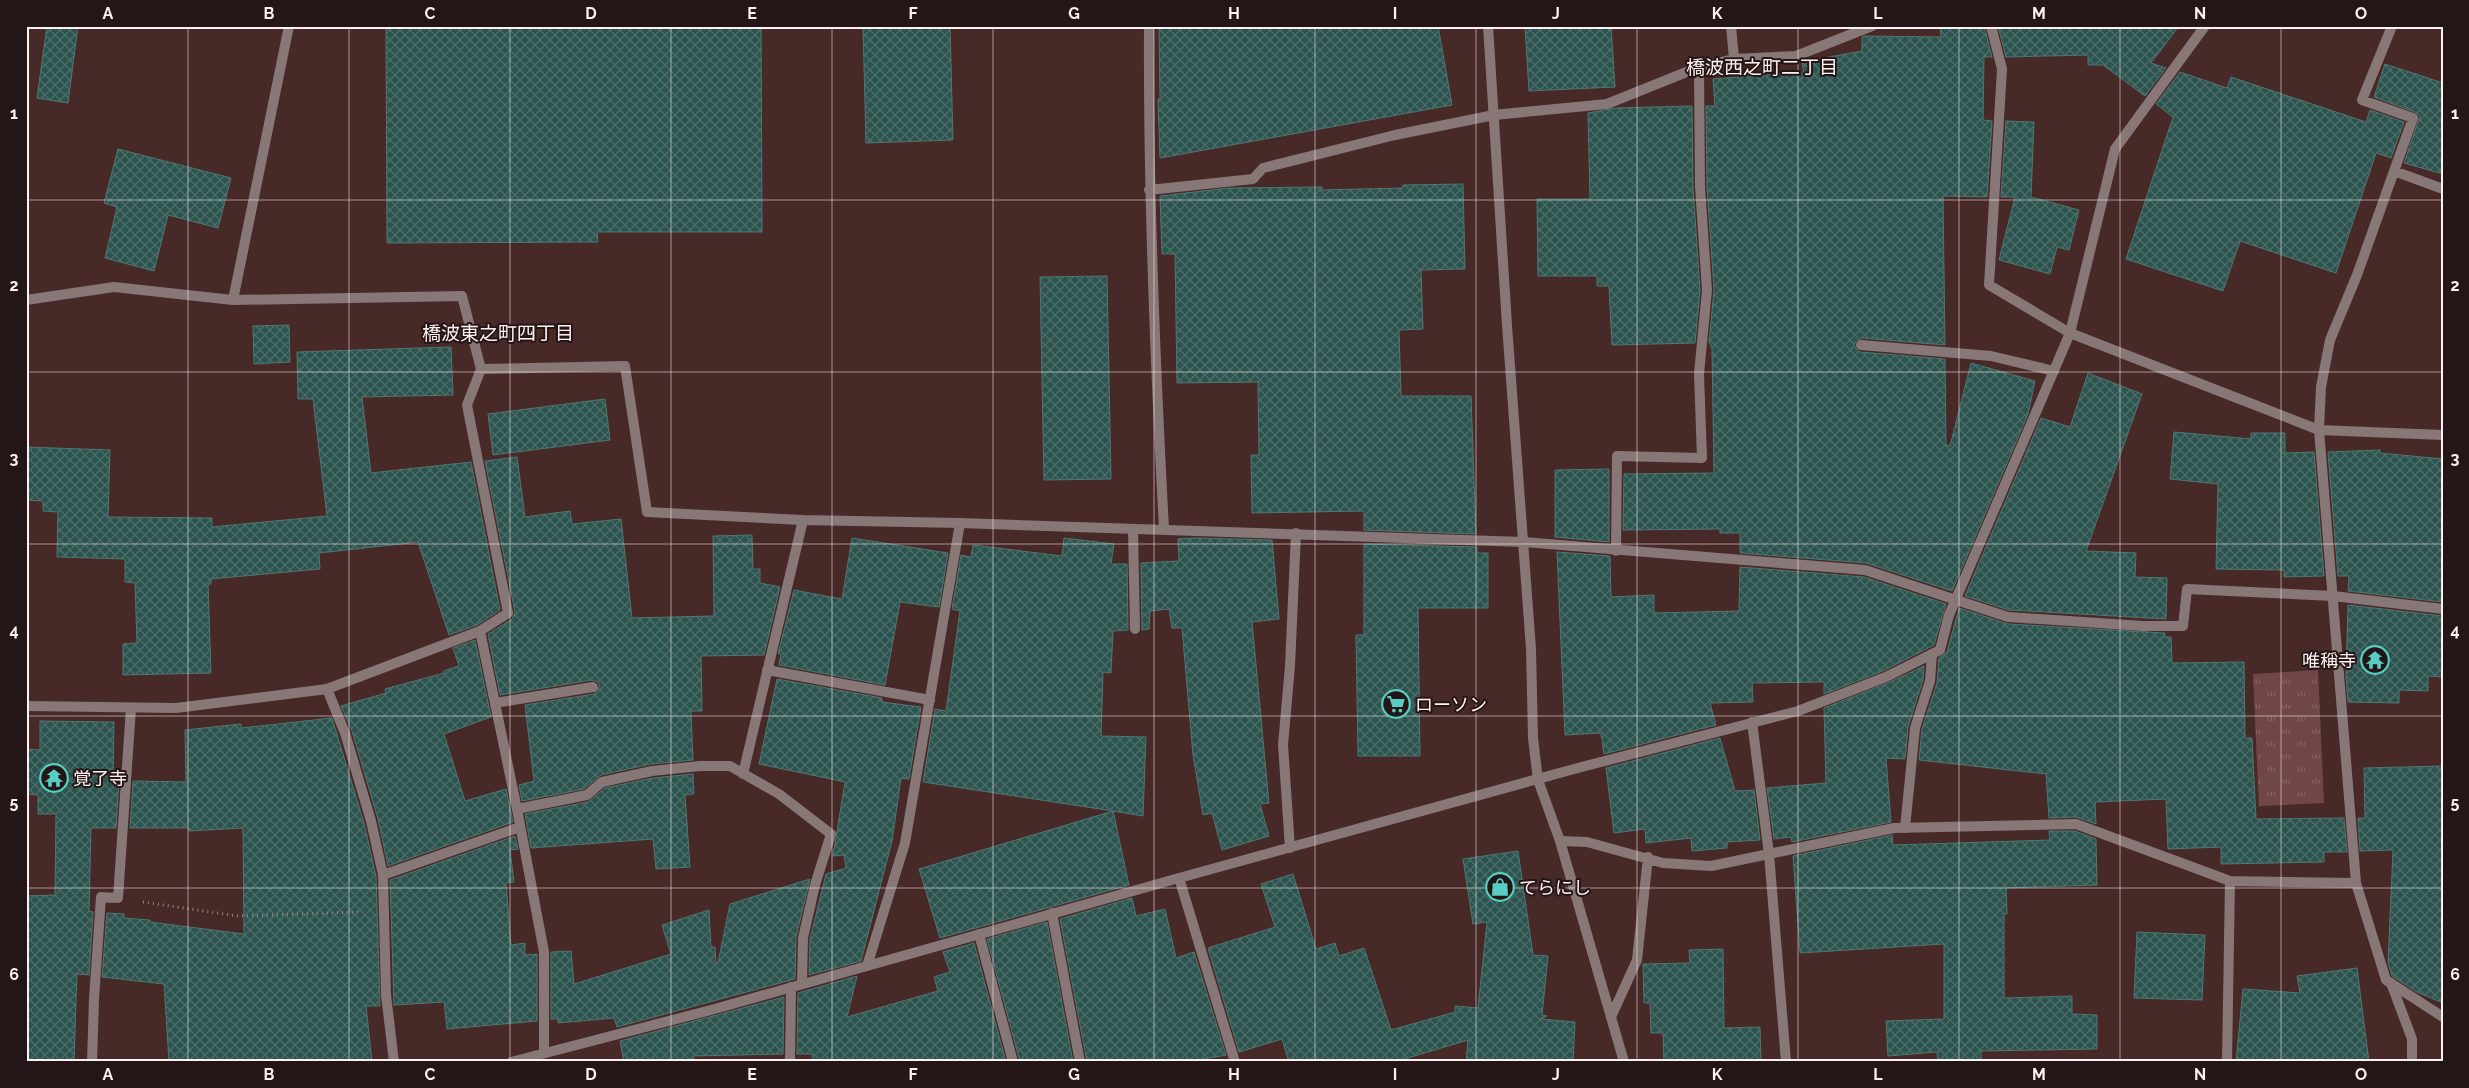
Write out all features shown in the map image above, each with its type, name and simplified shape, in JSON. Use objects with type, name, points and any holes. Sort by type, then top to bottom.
[{"type":"street","points":[[233,300],[289,26]]},
{"type":"street","points":[[1149,26],[1149,190],[1164,529]]},
{"type":"street","points":[[1488,26],[1531,648],[1533,738],[1538,780],[1560,841],[1624,1062]]},
{"type":"street","points":[[1731,26],[1734,59]]},
{"type":"street","points":[[1149,190],[1254,179],[1263,168],[1395,135],[1494,115],[1607,104],[1699,67],[1734,59],[1796,56],[1872,26]]},
{"type":"street","points":[[1991,26],[2002,69],[1989,285],[2070,333],[2320,430],[2443,435]]},
{"type":"street","points":[[511,1062],[868,966],[1052,913],[1538,780],[1798,711],[1886,677],[1940,650],[1949,615],[2070,333],[2115,150],[2205,26]]},
{"type":"street","points":[[2392,26],[2362,100],[2413,118],[2357,275],[2330,340],[2321,387],[2320,430],[2356,883],[2386,980],[2443,1016]]},
{"type":"street","points":[[1616,551],[1617,456],[1702,458],[1699,374],[1707,290],[1700,187],[1699,67]]},
{"type":"street","points":[[2394,171],[2443,189]]},
{"type":"street","points":[[26,300],[114,287],[233,300],[462,296],[481,369],[468,405],[508,613],[480,631],[327,689],[176,708],[26,706]]},
{"type":"street","points":[[1861,345],[1991,356],[2054,372]]},
{"type":"street","points":[[481,369],[625,366],[647,512],[803,520],[1296,533],[1523,542],[1864,570],[2008,617],[2143,626],[2183,626],[2187,589],[2333,596],[2443,609]]},
{"type":"street","points":[[743,774],[803,520]]},
{"type":"street","points":[[868,966],[905,843],[960,523]]},
{"type":"street","points":[[1133,529],[1136,629]]},
{"type":"street","points":[[1290,848],[1283,745],[1290,666],[1296,533]]},
{"type":"street","points":[[480,631],[544,952],[544,1053]]},
{"type":"street","points":[[1905,828],[1915,728],[1930,681],[1932,654]]},
{"type":"street","points":[[767,670],[930,700]]},
{"type":"street","points":[[495,703],[593,687]]},
{"type":"street","points":[[327,689],[345,733],[371,820],[383,875],[386,995],[394,1062]]},
{"type":"street","points":[[92,1062],[101,897],[118,898],[131,708]]},
{"type":"street","points":[[1752,722],[1769,854],[1786,1062]]},
{"type":"street","points":[[517,809],[587,795],[602,782],[652,771],[700,766],[730,766],[779,794],[831,834],[815,885],[803,938],[802,984]]},
{"type":"street","points":[[1560,841],[1586,842],[1648,857],[1663,863],[1711,866],[1894,828],[2076,824],[2230,882],[2356,883]]},
{"type":"street","points":[[383,875],[520,827]]},
{"type":"street","points":[[1611,1017],[1637,960],[1648,857]]},
{"type":"street","points":[[1179,878],[1235,1062]]},
{"type":"street","points":[[2227,1062],[2230,882]]},
{"type":"street","points":[[1052,913],[1080,1062]]},
{"type":"street","points":[[980,934],[1013,1062]]},
{"type":"street","points":[[2391,983],[2412,1040],[2412,1062]]},
{"type":"street","points":[[790,1062],[791,987]]},
{"type":"path","points":[[118,898],[238,916],[384,912]]},
{"type":"green space","points":[[2318,670],[2324,803],[2259,806],[2253,674]]},
{"type":"building","points":[[47,26],[78,26],[68,103],[37,98]]},
{"type":"building","points":[[386,26],[761,26],[762,232],[597,232],[598,242],[387,243]]},
{"type":"building","points":[[863,26],[950,26],[953,140],[866,143]]},
{"type":"building","points":[[1159,26],[1438,26],[1452,105],[1160,158],[1158,99],[1160,99]]},
{"type":"building","points":[[1525,26],[1611,26],[1615,87],[1529,91]]},
{"type":"building","points":[[1940,26],[1984,26],[1992,57],[1984,57],[1983,120],[1992,121],[1987,197],[1943,196],[1945,345],[1862,338],[1856,341],[1854,345],[1860,352],[1945,359],[1946,445],[1950,446],[1971,363],[2035,381],[2028,414],[1952,591],[1866,563],[1740,553],[1740,533],[1720,533],[1720,529],[1623,530],[1624,474],[1714,473],[1712,348],[1709,342],[1714,290],[1707,187],[1706,106],[1715,106],[1713,79],[1804,72],[1802,62],[1862,51],[1862,37],[1864,36],[1941,37]]},
{"type":"building","points":[[1998,26],[2179,26],[2151,63],[2166,68],[2145,96],[2103,65],[2088,65],[2088,55],[2006,57]]},
{"type":"building","points":[[2385,64],[2443,83],[2443,174],[2404,163],[2420,116],[2415,112],[2374,97]]},
{"type":"building","points":[[2180,72],[2227,88],[2231,77],[2366,122],[2370,110],[2404,122],[2391,158],[2376,153],[2336,273],[2240,241],[2223,291],[2126,259],[2173,117],[2156,104]]},
{"type":"building","points":[[1692,106],[1693,187],[1700,290],[1695,343],[1612,345],[1609,286],[1597,286],[1597,276],[1538,276],[1537,199],[1590,199],[1588,113],[1616,108]]},
{"type":"building","points":[[2006,121],[2034,122],[2031,197],[2079,210],[2069,250],[2057,247],[2050,274],[1999,260],[2015,197],[2001,197]]},
{"type":"building","points":[[118,149],[231,178],[218,228],[168,215],[154,271],[105,258],[117,207],[104,203]]},
{"type":"building","points":[[1463,184],[1465,269],[1421,270],[1423,329],[1399,330],[1401,396],[1471,396],[1476,534],[1364,530],[1364,511],[1252,513],[1251,455],[1259,455],[1258,382],[1177,383],[1175,254],[1162,254],[1160,196],[1229,188],[1322,187],[1322,190],[1403,188],[1403,185]]},
{"type":"building","points":[[1107,276],[1111,479],[1044,480],[1040,277]]},
{"type":"building","points":[[289,325],[290,362],[254,364],[253,326]]},
{"type":"building","points":[[451,347],[453,395],[362,397],[371,473],[471,462],[500,610],[477,625],[449,635],[418,542],[319,553],[320,569],[211,579],[211,584],[208,584],[211,673],[123,675],[123,644],[137,643],[135,583],[125,582],[125,559],[57,557],[58,512],[43,511],[43,501],[26,500],[26,447],[110,450],[108,517],[212,518],[212,527],[327,516],[313,399],[298,399],[297,352]]},
{"type":"building","points":[[2088,373],[2142,394],[2086,551],[2136,553],[2135,577],[2167,578],[2166,619],[2009,610],[1965,596],[2041,418],[2070,427]]},
{"type":"building","points":[[605,399],[610,440],[493,455],[488,414]]},
{"type":"building","points":[[2174,432],[2251,439],[2251,433],[2285,433],[2285,453],[2314,452],[2324,576],[2284,577],[2284,570],[2216,569],[2218,484],[2170,479]]},
{"type":"building","points":[[2380,450],[2380,453],[2443,459],[2443,602],[2348,591],[2349,576],[2338,576],[2328,452]]},
{"type":"building","points":[[517,457],[525,517],[570,511],[572,524],[621,519],[632,618],[714,616],[713,536],[752,535],[753,569],[760,569],[760,583],[780,587],[764,655],[701,656],[702,711],[691,711],[693,760],[651,764],[601,775],[584,789],[522,801],[519,785],[534,781],[525,705],[594,694],[600,686],[598,682],[592,680],[500,695],[488,634],[512,619],[515,612],[485,461]]},
{"type":"building","points":[[1609,469],[1609,542],[1555,537],[1555,470]]},
{"type":"building","points":[[852,538],[948,553],[939,607],[900,602],[885,685],[779,665],[781,654],[778,654],[794,590],[842,599]]},
{"type":"building","points":[[1064,538],[1114,544],[1111,564],[1127,564],[1128,630],[1113,631],[1111,673],[1103,672],[1101,736],[1146,737],[1143,816],[923,782],[935,709],[946,711],[960,611],[952,609],[961,555],[971,557],[973,545],[1062,556]]},
{"type":"building","points":[[1178,539],[1272,540],[1279,619],[1252,622],[1269,803],[1260,804],[1269,836],[1222,850],[1212,813],[1203,815],[1193,755],[1182,628],[1172,628],[1169,609],[1150,611],[1149,629],[1142,630],[1141,563],[1179,561]]},
{"type":"building","points":[[1364,544],[1477,547],[1477,553],[1488,553],[1488,608],[1418,608],[1420,756],[1358,756],[1356,635],[1364,635]]},
{"type":"building","points":[[1557,552],[1610,556],[1611,597],[1654,595],[1654,613],[1739,611],[1740,567],[1864,577],[1946,604],[1934,645],[1883,671],[1824,694],[1824,682],[1752,683],[1753,702],[1710,703],[1716,725],[1604,754],[1601,733],[1565,735]]},
{"type":"building","points":[[2348,605],[2443,616],[2443,677],[2428,676],[2428,691],[2399,690],[2399,703],[2348,702],[2346,676]]},
{"type":"building","points":[[1959,608],[2008,624],[2165,633],[2165,637],[2171,637],[2172,663],[2244,662],[2245,738],[2252,738],[2256,819],[2344,818],[2347,852],[2324,852],[2324,862],[2221,864],[2221,847],[2168,849],[2166,799],[2095,802],[2096,824],[2076,817],[2049,818],[2046,774],[1919,760],[1922,729],[1937,683],[1939,658],[1947,652]]},
{"type":"building","points":[[475,640],[491,717],[444,734],[465,801],[506,789],[513,822],[388,866],[378,819],[352,731],[341,706],[386,693],[385,689],[444,673],[444,671],[459,666],[453,648]]},
{"type":"building","points":[[1924,666],[1923,680],[1908,727],[1905,759],[1886,758],[1891,822],[1792,842],[1791,837],[1774,839],[1767,788],[1826,783],[1824,708],[1888,683]]},
{"type":"building","points":[[777,679],[882,698],[882,702],[921,707],[909,779],[901,778],[892,841],[861,961],[809,975],[810,939],[826,874],[846,868],[844,855],[833,856],[845,782],[759,764]]},
{"type":"building","points":[[332,718],[364,823],[376,876],[380,1006],[366,1006],[372,1062],[169,1062],[164,984],[102,977],[107,913],[124,914],[124,918],[150,920],[150,922],[244,934],[243,828],[189,831],[189,828],[130,828],[133,781],[186,782],[185,730],[241,724],[241,728]]},
{"type":"building","points":[[40,721],[114,722],[113,781],[119,781],[116,828],[91,828],[89,911],[93,912],[89,975],[77,974],[74,1062],[26,1062],[26,896],[55,895],[56,814],[38,814],[38,795],[26,794],[26,749],[40,750]]},
{"type":"building","points":[[1720,738],[1735,791],[1754,790],[1760,840],[1727,842],[1727,848],[1692,851],[1691,838],[1646,843],[1645,829],[1614,833],[1606,768]]},
{"type":"building","points":[[2443,766],[2443,1003],[2417,992],[2392,976],[2388,963],[2393,850],[2360,851],[2358,818],[2365,818],[2364,768]]},
{"type":"building","points":[[693,774],[694,794],[685,795],[690,867],[656,869],[653,839],[531,848],[525,814],[588,802],[605,788],[653,778]]},
{"type":"building","points":[[1113,811],[1129,885],[940,938],[919,869]]},
{"type":"building","points":[[2049,831],[2075,831],[2096,839],[2097,885],[2006,888],[2007,914],[2004,914],[2004,998],[2072,996],[2072,1014],[2097,1015],[2097,1049],[1981,1051],[1981,1062],[1938,1062],[1937,1052],[1888,1056],[1886,1021],[1944,1019],[1944,944],[1800,953],[1793,856],[1892,835],[1893,845],[2050,840]]},
{"type":"building","points":[[515,836],[518,849],[510,850],[514,882],[506,883],[511,945],[525,943],[525,955],[537,954],[537,1021],[447,1029],[444,1002],[394,1005],[390,880]]},
{"type":"building","points":[[1518,851],[1533,955],[1548,956],[1542,1015],[1547,1016],[1541,1019],[1575,1022],[1573,1062],[1466,1062],[1468,1040],[1401,1060],[1402,1062],[1289,1062],[1282,1039],[1239,1052],[1208,948],[1275,927],[1261,884],[1293,874],[1316,949],[1335,943],[1339,956],[1364,948],[1391,1030],[1455,1012],[1455,1006],[1478,1008],[1487,922],[1473,924],[1463,859]]},
{"type":"building","points":[[810,879],[796,937],[795,979],[617,1027],[614,1018],[558,1023],[558,1019],[551,1019],[551,952],[571,951],[574,984],[671,954],[662,925],[709,910],[711,947],[715,947],[716,963],[718,963],[730,904]]},
{"type":"building","points":[[1132,898],[1136,916],[1165,909],[1176,958],[1194,952],[1226,1055],[1187,1062],[1087,1062],[1060,919]]},
{"type":"building","points":[[1047,922],[1073,1062],[1020,1062],[987,939]]},
{"type":"building","points":[[2137,932],[2205,935],[2202,1000],[2134,998]]},
{"type":"building","points":[[974,943],[1006,1062],[813,1062],[812,1054],[797,1054],[798,993],[857,976],[847,1017],[938,991],[934,977],[950,972],[943,952]]},
{"type":"building","points":[[1723,949],[1724,1028],[1760,1027],[1761,1062],[1664,1062],[1663,1033],[1651,1033],[1650,1003],[1644,1003],[1643,964],[1690,963],[1689,950]]},
{"type":"building","points":[[2357,968],[2369,1062],[2236,1062],[2243,989],[2300,993],[2297,976]]},
{"type":"building","points":[[784,997],[783,1054],[693,1056],[694,1062],[624,1062],[620,1041]]},
{"type":"place","name":"唯稱寺","points":[[2375,660]]},
{"type":"place","name":"ローソン","points":[[1396,704]]},
{"type":"place","name":"覚了寺","points":[[54,778]]},
{"type":"place","name":"てらにし","points":[[1500,887]]},
{"type":"district","name":"橋波西之町二丁目","points":[[1762,67]]},
{"type":"district","name":"橋波東之町四丁目","points":[[498,333]]}]
